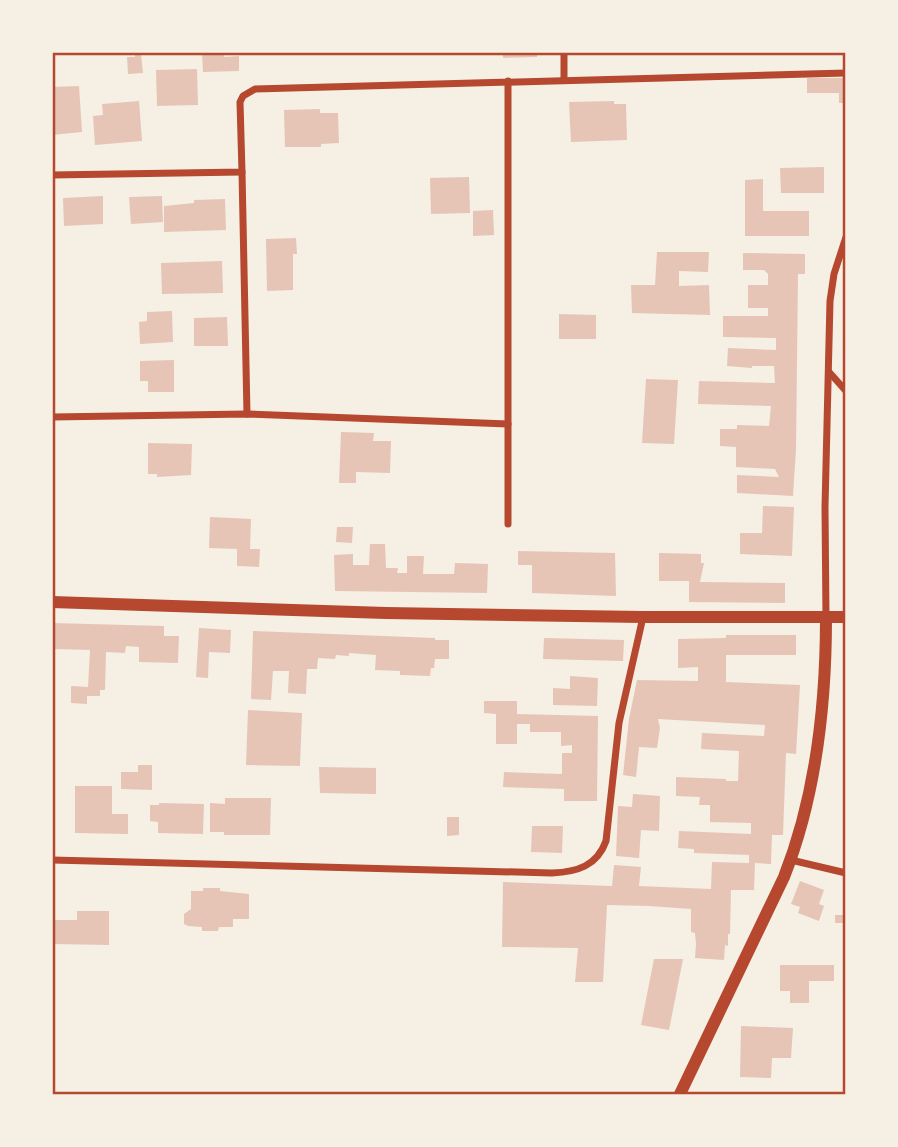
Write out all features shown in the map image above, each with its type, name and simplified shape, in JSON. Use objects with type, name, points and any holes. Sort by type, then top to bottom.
[{"type":"street","points":[[564,52],[564,79]]},
{"type":"street","points":[[247,414],[240,102],[243,96],[255,89],[845,73]]},
{"type":"street","points":[[508,81],[508,524]]},
{"type":"street","points":[[52,175],[242,172]]},
{"type":"street","points":[[680,1094],[790,860],[801,827],[817,751],[826,618],[825,507],[830,301],[834,274],[845,236]]},
{"type":"street","points":[[829,372],[845,391]]},
{"type":"street","points":[[52,417],[247,414],[508,424]]},
{"type":"street","points":[[52,602],[386,613],[845,617]]},
{"type":"street","points":[[52,860],[552,873],[568,872],[590,864],[597,858],[606,841],[619,723],[643,617]]},
{"type":"street","points":[[790,860],[845,873]]},
{"type":"building","points":[[202,52],[224,52],[224,57],[239,56],[239,71],[203,72]]},
{"type":"building","points":[[503,52],[537,52],[537,57],[503,58]]},
{"type":"building","points":[[135,54],[141,54],[143,73],[128,74],[127,57],[135,57]]},
{"type":"building","points":[[197,69],[198,105],[157,106],[156,70]]},
{"type":"building","points":[[807,78],[846,78],[846,103],[839,103],[839,93],[807,93]]},
{"type":"building","points":[[79,86],[82,132],[52,135],[52,87]]},
{"type":"building","points":[[139,101],[142,141],[95,145],[93,116],[103,115],[102,104]]},
{"type":"building","points":[[614,101],[614,104],[626,104],[627,140],[571,142],[569,102]]},
{"type":"building","points":[[320,109],[320,113],[338,113],[339,143],[321,144],[321,147],[285,147],[284,110]]},
{"type":"building","points":[[824,167],[824,193],[781,193],[780,168]]},
{"type":"building","points":[[469,177],[470,213],[431,214],[430,178]]},
{"type":"building","points":[[763,179],[763,211],[809,211],[809,236],[745,236],[745,180]]},
{"type":"building","points":[[103,196],[103,224],[64,226],[63,198]]},
{"type":"building","points":[[162,196],[163,222],[131,224],[129,197]]},
{"type":"building","points":[[225,199],[226,230],[164,232],[164,206],[194,203],[194,200]]},
{"type":"building","points":[[493,210],[494,235],[473,236],[473,211]]},
{"type":"building","points":[[52,232],[55,232],[55,256],[52,256]]},
{"type":"building","points":[[296,238],[293,290],[267,291],[266,239]]},
{"type":"building","points":[[657,252],[709,252],[708,272],[679,271],[679,286],[709,285],[710,315],[632,313],[631,285],[655,285]]},
{"type":"building","points":[[743,253],[805,254],[805,274],[798,274],[793,496],[737,493],[737,475],[779,477],[775,469],[736,467],[736,447],[720,446],[720,429],[737,429],[737,425],[769,426],[771,406],[698,404],[699,381],[775,383],[774,366],[727,366],[728,348],[776,350],[776,338],[723,337],[723,316],[768,316],[768,308],[748,308],[748,285],[768,285],[768,274],[764,270],[743,270]]},
{"type":"building","points":[[222,261],[223,293],[162,294],[161,263]]},
{"type":"building","points":[[172,311],[173,342],[140,344],[139,322],[147,321],[147,312]]},
{"type":"building","points":[[559,314],[596,315],[596,339],[559,339]]},
{"type":"building","points":[[227,317],[228,346],[194,346],[194,318]]},
{"type":"building","points":[[174,360],[174,392],[148,392],[148,381],[140,381],[140,361]]},
{"type":"building","points":[[646,379],[678,380],[674,444],[642,443]]},
{"type":"building","points":[[341,432],[374,433],[373,441],[391,441],[390,473],[356,472],[356,483],[339,483]]},
{"type":"building","points":[[148,443],[192,444],[191,475],[157,477],[157,474],[148,474]]},
{"type":"building","points":[[763,506],[794,507],[792,556],[740,554],[740,533],[762,533]]},
{"type":"building","points":[[210,517],[251,519],[250,549],[260,549],[259,567],[237,566],[237,549],[209,548]]},
{"type":"building","points":[[337,527],[353,527],[352,543],[336,542]]},
{"type":"building","points":[[370,544],[385,544],[386,568],[398,568],[397,573],[407,573],[407,556],[424,556],[423,574],[454,574],[455,563],[488,564],[487,593],[335,591],[334,555],[353,554],[353,565],[369,565]]},
{"type":"building","points":[[518,551],[615,553],[616,596],[532,593],[532,565],[518,565]]},
{"type":"building","points":[[659,553],[701,554],[701,563],[704,563],[700,582],[785,583],[785,603],[689,602],[689,581],[659,581]]},
{"type":"building","points":[[52,623],[164,626],[164,636],[179,636],[178,663],[139,662],[139,647],[126,646],[125,653],[106,652],[105,690],[100,690],[100,696],[87,696],[87,704],[71,703],[71,686],[88,687],[90,650],[52,649]]},
{"type":"building","points":[[199,628],[231,630],[230,653],[209,652],[208,678],[196,677]]},
{"type":"building","points":[[253,631],[449,640],[449,659],[435,659],[430,676],[400,675],[400,671],[375,670],[376,655],[349,653],[349,656],[336,655],[335,659],[318,658],[317,669],[307,669],[306,694],[288,693],[289,671],[273,671],[271,700],[251,699]]},
{"type":"building","points":[[726,635],[796,635],[796,655],[726,655],[726,682],[800,685],[796,754],[786,753],[783,835],[772,835],[771,864],[755,863],[754,890],[731,890],[730,934],[728,946],[725,945],[724,960],[695,958],[696,944],[695,933],[691,932],[691,909],[649,906],[607,905],[603,982],[575,982],[578,948],[502,947],[503,882],[612,886],[614,865],[641,867],[639,886],[711,889],[712,862],[749,863],[749,855],[694,853],[694,849],[678,848],[679,831],[751,834],[751,823],[710,822],[710,805],[699,805],[700,797],[676,796],[676,777],[738,781],[739,751],[701,749],[702,733],[764,736],[765,725],[658,719],[660,728],[657,748],[639,747],[636,777],[623,775],[629,719],[637,680],[698,681],[698,667],[678,668],[678,639],[726,638]]},
{"type":"building","points":[[544,638],[624,640],[623,661],[543,659]]},
{"type":"building","points":[[570,676],[598,678],[597,706],[553,705],[553,688],[570,689]]},
{"type":"building","points":[[484,701],[517,701],[517,714],[598,716],[597,801],[564,801],[564,789],[503,787],[504,772],[562,774],[562,753],[572,753],[572,745],[561,746],[561,732],[530,732],[530,724],[517,724],[517,744],[496,744],[496,714],[484,713]]},
{"type":"building","points":[[248,710],[302,713],[300,766],[246,765]]},
{"type":"building","points":[[138,765],[152,765],[152,790],[121,789],[121,772],[138,772]]},
{"type":"building","points":[[319,767],[376,768],[376,794],[320,793]]},
{"type":"building","points":[[75,786],[112,786],[112,814],[128,814],[128,834],[75,833]]},
{"type":"building","points":[[633,794],[660,796],[659,831],[641,830],[639,858],[616,856],[618,806],[632,807]]},
{"type":"building","points":[[225,798],[271,798],[270,835],[224,835],[224,832],[210,832],[210,803],[225,804]]},
{"type":"building","points":[[204,804],[203,834],[158,833],[158,822],[150,821],[150,805]]},
{"type":"building","points":[[447,817],[459,817],[459,835],[447,836]]},
{"type":"building","points":[[532,826],[563,826],[562,853],[531,852]]},
{"type":"building","points":[[800,881],[824,890],[819,904],[824,906],[819,921],[798,913],[800,907],[791,904]]},
{"type":"building","points":[[203,888],[220,888],[220,891],[249,894],[249,919],[233,919],[233,927],[219,927],[218,931],[202,931],[202,927],[184,924],[184,914],[191,909],[191,891],[203,891]]},
{"type":"building","points":[[77,911],[109,911],[109,945],[52,944],[52,920],[77,920]]},
{"type":"building","points":[[835,915],[846,915],[846,923],[835,923]]},
{"type":"building","points":[[654,959],[683,959],[669,1030],[641,1025]]},
{"type":"building","points":[[780,965],[834,965],[834,981],[809,981],[809,1003],[790,1003],[790,991],[780,991]]},
{"type":"building","points":[[741,1026],[793,1028],[791,1058],[772,1058],[771,1078],[740,1077]]}]
